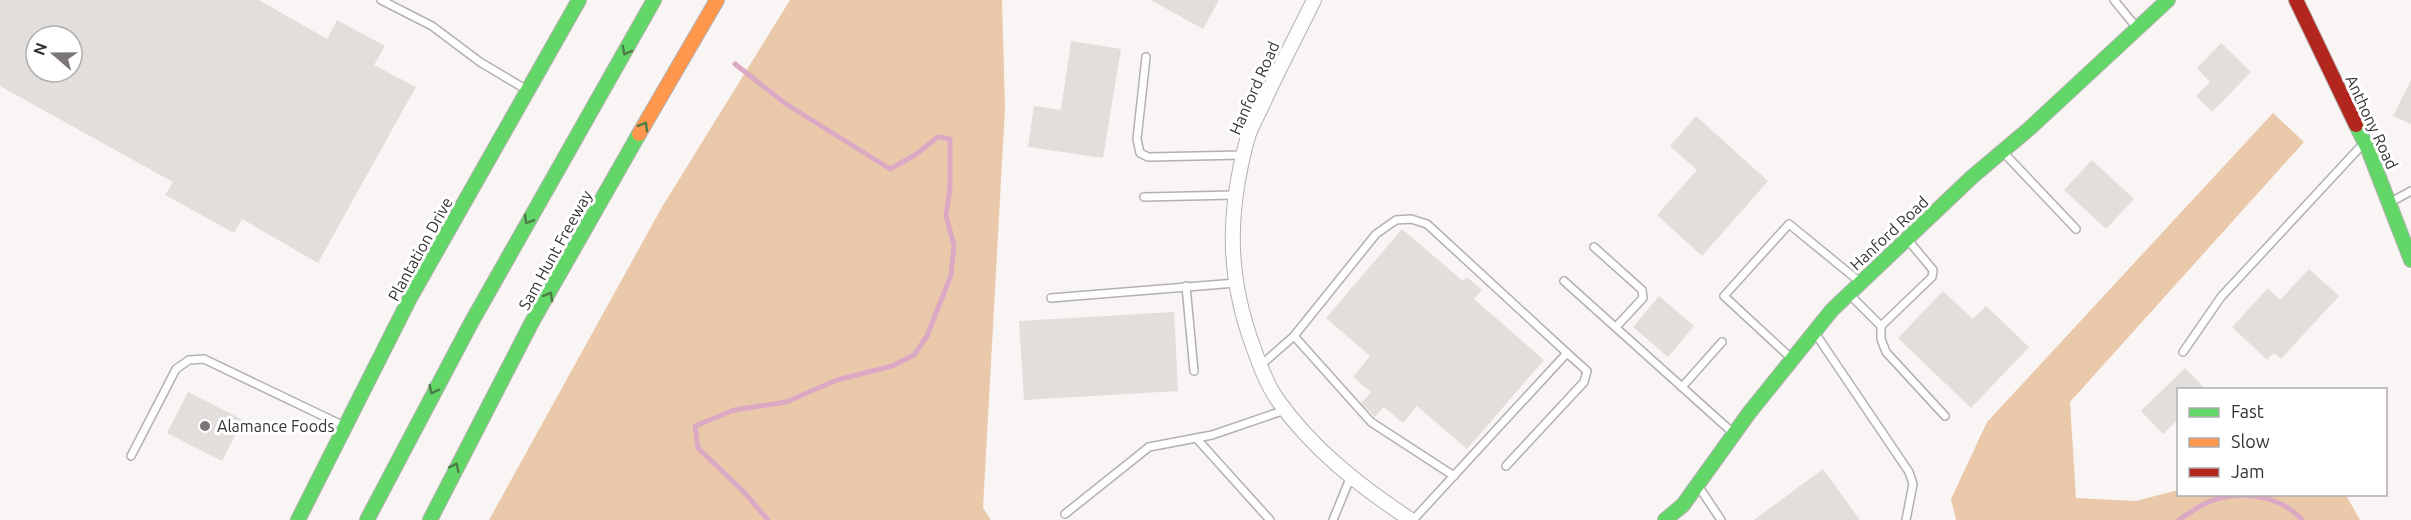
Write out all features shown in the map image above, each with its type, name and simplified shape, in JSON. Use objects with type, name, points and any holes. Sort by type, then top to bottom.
[{"type":"main road","name":"Plantation Drive","points":[[298,520],[410,298],[579,0]]},
{"type":"main road","points":[[367,520],[474,315],[654,0]]},
{"type":"main road","name":"Sam Hunt Freeway","points":[[430,520],[458,461],[606,192],[717,0]]},
{"type":"main road","name":"Hanford Road","points":[[1665,520],[1679,515],[1734,434],[1791,358],[1849,294],[1907,238],[2168,0]]},
{"type":"main road","name":"Anthony Road","points":[[2296,0],[2365,142],[2411,260]]},
{"type":"street","name":"Hanford Road","points":[[1314,0],[1270,86],[1248,138],[1244,155],[1235,195],[1232,255],[1242,316],[1260,366],[1275,398],[1325,456],[1412,520]]},
{"type":"lane","points":[[381,0],[432,26],[480,62],[527,90]]},
{"type":"lane","points":[[2114,0],[2137,28]]},
{"type":"lane","points":[[1146,57],[1137,139],[1140,153],[1148,157],[1244,155]]},
{"type":"lane","points":[[2183,352],[2221,297],[2365,142]]},
{"type":"lane","points":[[2002,151],[2076,229]]},
{"type":"lane","points":[[2389,203],[2411,191]]},
{"type":"lane","points":[[1144,197],[1235,195]]},
{"type":"lane","points":[[1260,366],[1294,336],[1376,234],[1396,220],[1411,219],[1426,224],[1587,371],[1584,382],[1506,466]]},
{"type":"lane","points":[[1791,358],[1724,296],[1789,224],[1861,282]]},
{"type":"lane","points":[[1881,326],[1932,277],[1933,270],[1907,238]]},
{"type":"lane","points":[[1594,247],[1642,290],[1643,298],[1616,327]]},
{"type":"lane","points":[[1564,281],[1734,434]]},
{"type":"lane","points":[[1051,298],[1236,283]]},
{"type":"lane","points":[[1186,286],[1194,372]]},
{"type":"lane","points":[[1849,294],[1881,326],[1881,339],[1886,352],[1945,416]]},
{"type":"lane","points":[[1814,331],[1909,472],[1912,484],[1906,520]]},
{"type":"lane","points":[[1294,336],[1371,422],[1454,476]]},
{"type":"lane","points":[[1683,387],[1722,342]]},
{"type":"lane","points":[[1412,520],[1568,353]]},
{"type":"lane","points":[[131,456],[176,369],[189,360],[204,360],[344,426]]},
{"type":"lane","points":[[1065,514],[1149,447],[1197,439],[1285,410]]},
{"type":"lane","points":[[1197,439],[1270,520]]},
{"type":"lane","points":[[1333,520],[1351,476]]},
{"type":"lane","points":[[1698,486],[1721,520]]},
{"type":"shaded area","points":[[790,0],[1002,0],[1005,108],[983,508],[991,520],[489,520],[662,207]]},
{"type":"shaded area","points":[[2273,113],[2304,142],[2070,402],[2076,498],[2136,501],[2177,490],[2177,496],[2347,496],[2360,520],[1956,520],[1951,499],[1987,422]]},
{"type":"building","points":[[0,0],[259,0],[327,39],[337,20],[385,46],[374,65],[416,87],[318,263],[242,219],[234,233],[165,195],[173,182],[0,86]]},
{"type":"building","points":[[1151,0],[1219,0],[1203,29]]},
{"type":"building","points":[[1071,41],[1121,49],[1103,158],[1028,147],[1034,106],[1061,110]]},
{"type":"building","points":[[2221,43],[2251,72],[2212,112],[2196,96],[2210,82],[2197,68]]},
{"type":"building","points":[[2411,80],[2411,124],[2393,116]]},
{"type":"building","points":[[1696,116],[1768,181],[1702,256],[1657,215],[1697,170],[1670,146]]},
{"type":"building","points":[[2092,160],[2134,199],[2106,229],[2064,190]]},
{"type":"building","points":[[1402,229],[1463,281],[1467,277],[1482,290],[1474,299],[1544,360],[1467,449],[1417,406],[1403,423],[1384,407],[1375,417],[1361,403],[1371,392],[1353,377],[1370,356],[1326,318]]},
{"type":"building","points":[[2309,269],[2339,296],[2281,359],[2274,353],[2267,360],[2232,327],[2268,288],[2280,300]]},
{"type":"building","points":[[1943,291],[1973,319],[1986,306],[2029,347],[1971,408],[1898,338]]},
{"type":"building","points":[[1659,296],[1694,326],[1668,357],[1633,327]]},
{"type":"building","points":[[1174,312],[1178,391],[1024,400],[1019,321]]},
{"type":"building","points":[[2185,368],[2204,388],[2177,388],[2177,420],[2163,434],[2141,411]]},
{"type":"building","name":"Alamance Foods","points":[[188,392],[243,420],[222,461],[167,433]]},
{"type":"building","points":[[1823,469],[1860,520],[1754,520]]},
{"type":"waterway","points":[[735,64],[786,104],[890,169],[915,155],[938,137],[950,139],[950,187],[946,216],[954,245],[951,275],[927,336],[914,355],[892,366],[837,380],[786,402],[734,410],[695,426],[698,448],[743,491],[768,520]]},
{"type":"waterway","points":[[2179,520],[2215,499],[2231,496]]},
{"type":"waterway","points":[[2254,496],[2285,506],[2302,520]]},
{"type":"traffic: fast","points":[[298,520],[410,298],[579,0]]},
{"type":"traffic: fast","points":[[367,520],[471,323],[654,0]]},
{"type":"traffic: fast","points":[[1665,520],[1683,505],[1749,413],[1832,310],[1972,177],[2030,128],[2168,0]]},
{"type":"traffic: fast","points":[[2356,125],[2368,149],[2411,260]]},
{"type":"traffic: fast","points":[[430,520],[532,322],[639,134]]},
{"type":"traffic: slow","points":[[639,134],[717,0]]},
{"type":"traffic: jam","points":[[2296,0],[2356,125]]},
{"type":"place","name":"Alamance Foods","points":[[205,426]]}]
